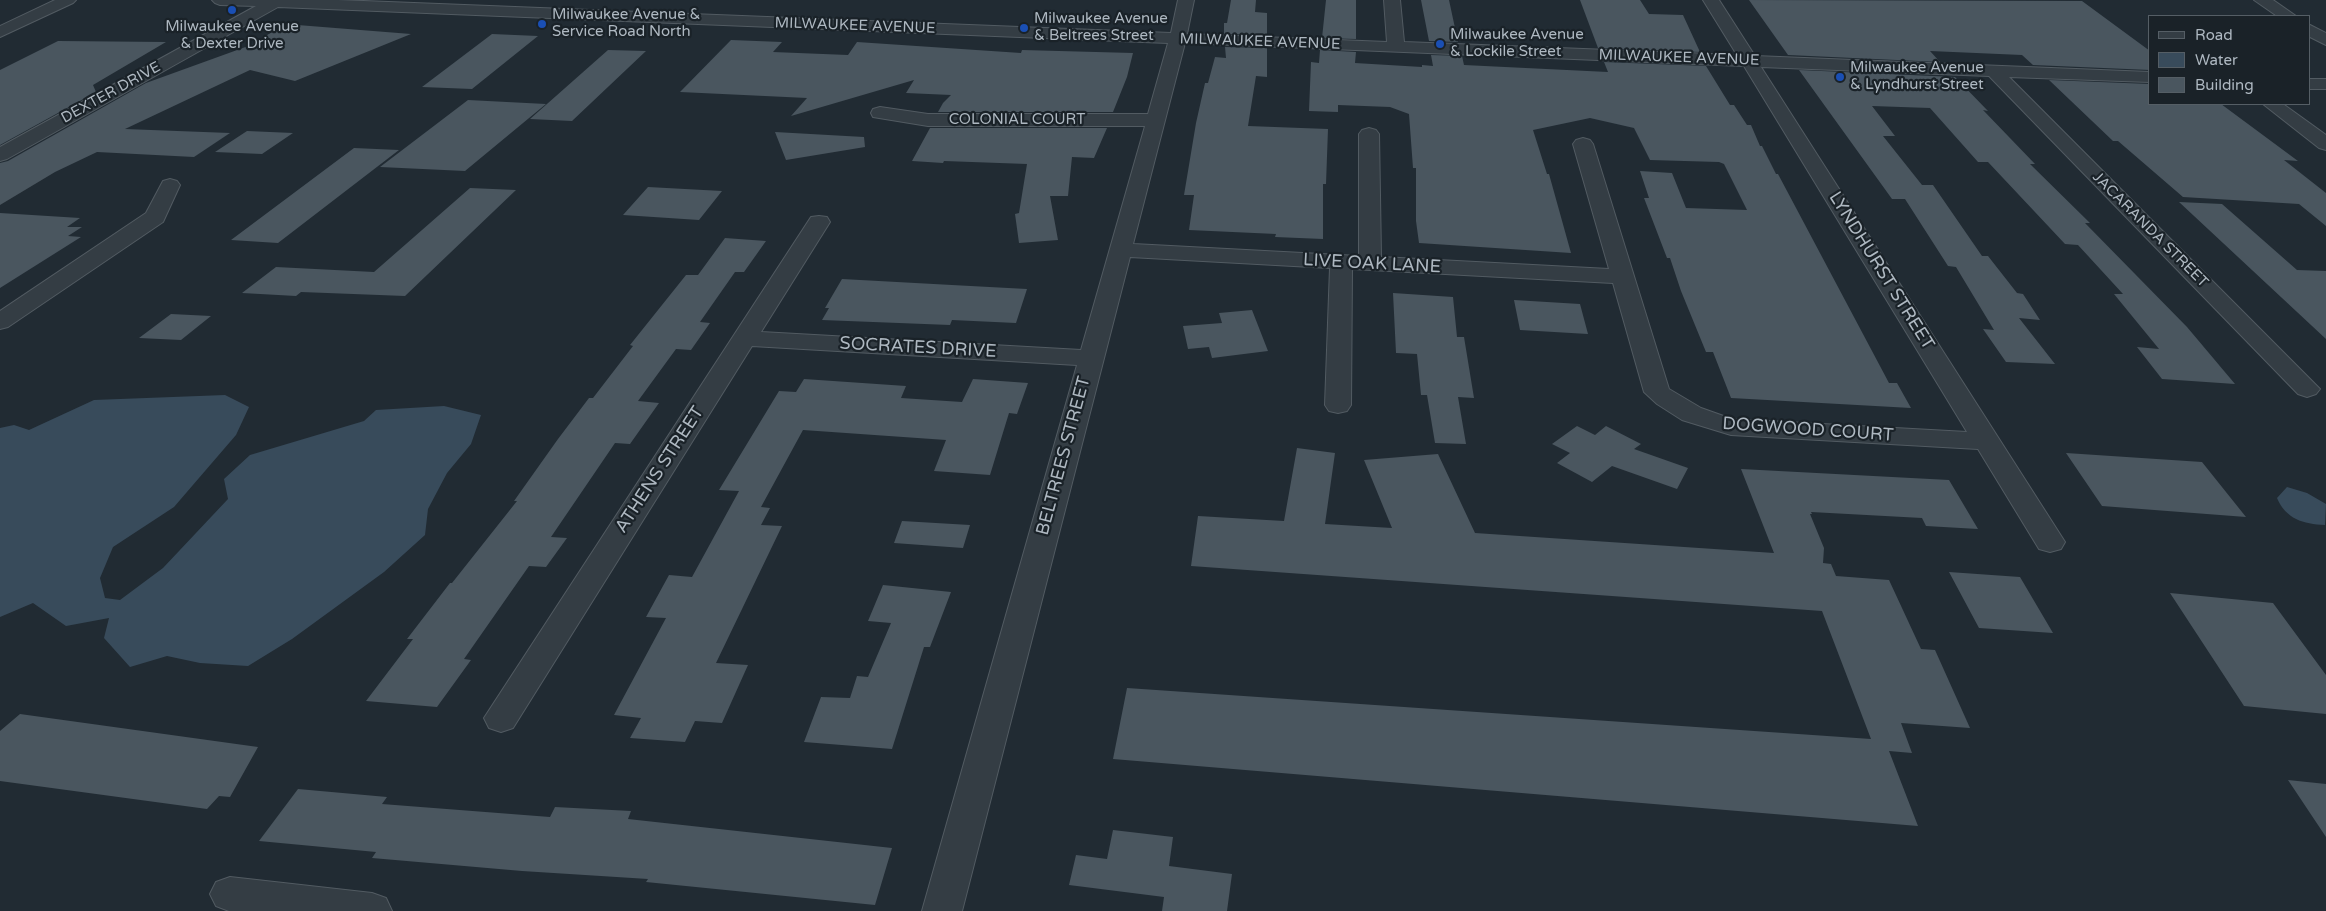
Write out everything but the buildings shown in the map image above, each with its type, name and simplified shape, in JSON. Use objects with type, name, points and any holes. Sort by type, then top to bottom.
[{"type":"street","points":[[0,32],[68,0]]},
{"type":"street","name":"MILWAUKEE AVENUE","points":[[220,0],[396,4],[2148,77]]},
{"type":"street","name":"BELTREES STREET","points":[[942,911],[1178,38],[1186,0]]},
{"type":"street","points":[[1392,0],[1396,47]]},
{"type":"street","name":"LYNDHURST STREET","points":[[1711,0],[2050,542]]},
{"type":"street","points":[[2262,0],[2286,15]]},
{"type":"street","name":"DEXTER DRIVE","points":[[0,155],[275,2]]},
{"type":"street","points":[[2311,31],[2326,40]]},
{"type":"street","name":"JACARANDA STREET","points":[[1994,71],[2307,389]]},
{"type":"street","points":[[2311,84],[2326,84]]},
{"type":"street","points":[[2273,105],[2326,144]]},
{"type":"street","name":"COLONIAL COURT","points":[[880,113],[928,120],[1155,120]]},
{"type":"street","points":[[1369,134],[1370,264]]},
{"type":"street","name":"DOGWOOD COURT","points":[[1583,144],[1657,392],[1673,405],[1701,420],[1731,427],[1987,441]]},
{"type":"street","points":[[0,322],[155,217],[170,185]]},
{"type":"street","name":"ATHENS STREET","points":[[501,718],[819,222]]},
{"type":"street","name":"LIVE OAK LANE","points":[[1120,250],[1624,277]]},
{"type":"street","points":[[1338,404],[1341,262]]},
{"type":"street","name":"SOCRATES DRIVE","points":[[746,338],[1091,358]]},
{"type":"street","points":[[230,894],[372,911]]},
{"type":"water","points":[[225,395],[249,407],[236,435],[174,507],[113,547],[100,578],[105,598],[120,600],[163,568],[228,499],[224,479],[250,455],[364,421],[376,410],[444,406],[481,415],[471,444],[447,473],[428,509],[425,535],[384,572],[292,639],[248,666],[200,663],[167,656],[130,667],[104,638],[109,618],[66,626],[33,603],[0,617],[0,428],[14,425],[29,430],[94,400]]},
{"type":"water","points":[[2287,487],[2307,493],[2326,504],[2325,525],[2303,522],[2290,516],[2285,511],[2277,498]]},
{"type":"place","name":"Milwaukee Avenue & Dexter Drive","points":[[232,10]]},
{"type":"place","name":"Milwaukee Avenue & Service Road North","points":[[542,24]]},
{"type":"place","name":"Milwaukee Avenue & Beltrees Street","points":[[1024,28]]},
{"type":"place","name":"Milwaukee Avenue & Lockile Street","points":[[1440,44]]},
{"type":"place","name":"Milwaukee Avenue & Lyndhurst Street","points":[[1840,77]]}]
